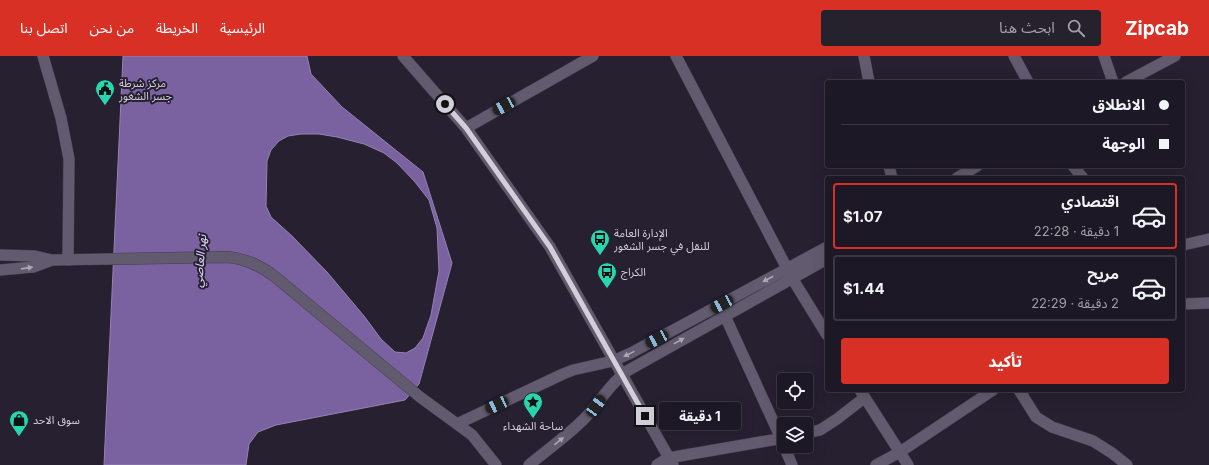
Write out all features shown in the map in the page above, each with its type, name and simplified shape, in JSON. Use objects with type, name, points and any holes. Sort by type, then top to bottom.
[{"type":"street","points":[[43,56],[61,118],[69,159],[68,260]]},
{"type":"street","points":[[403,56],[466,128],[550,247],[613,361],[671,461]]},
{"type":"street","points":[[466,128],[593,56]]},
{"type":"street","points":[[676,56],[790,273],[825,333]]},
{"type":"street","points":[[864,56],[869,80]]},
{"type":"street","points":[[1014,56],[1027,80]]},
{"type":"street","points":[[1104,56],[1112,80]]},
{"type":"street","points":[[1130,80],[1175,56]]},
{"type":"street","points":[[960,176],[974,168]]},
{"type":"street","points":[[1075,168],[1081,176]]},
{"type":"street","points":[[1185,245],[1209,239]]},
{"type":"street","points":[[528,465],[584,419],[622,375],[725,316],[825,248]]},
{"type":"street","points":[[0,255],[30,255],[52,260],[228,257],[252,262],[274,276],[420,398],[472,435],[496,465]]},
{"type":"street","points":[[0,270],[32,267],[52,260]]},
{"type":"street","points":[[457,424],[563,374],[573,370],[613,361],[631,353],[790,273],[825,260]]},
{"type":"street","points":[[1185,304],[1209,303]]},
{"type":"street","points":[[725,316],[777,429]]},
{"type":"street","points":[[876,465],[900,452],[989,392]]},
{"type":"street","points":[[1020,392],[1036,417],[1052,427],[1092,441],[1112,453],[1127,465]]},
{"type":"street","points":[[813,432],[820,430],[837,419],[862,394],[908,465]]},
{"type":"street","points":[[657,465],[671,461],[777,443]]},
{"type":"street","points":[[787,453],[792,465]]},
{"type":"water","name":"نهر العاصي","points":[[123,56],[307,56],[311,74],[342,107],[423,172],[452,263],[419,384],[405,400],[276,425],[258,432],[249,444],[246,465],[104,465]],"holes":[[[319,134],[364,144],[384,153],[397,163],[429,200],[437,228],[439,271],[431,315],[423,338],[415,348],[406,353],[395,352],[381,339],[327,272],[271,217],[266,206],[267,161],[271,150],[279,141],[288,136]]]},
{"type":"place","name":"مركز شرطة جسر الشغور","points":[[105,106]]},
{"type":"place","name":"الإدارة العامة للنقل في جسر الشغور","points":[[600,256]]},
{"type":"place","name":"الكراج","points":[[607,289]]},
{"type":"place","name":"ساحة الشهداء","points":[[533,419]]},
{"type":"place","name":"سوق الاحد","points":[[19,437]]},
{"type":"route","points":[[445,104],[466,128],[550,247],[645,416]]}]
